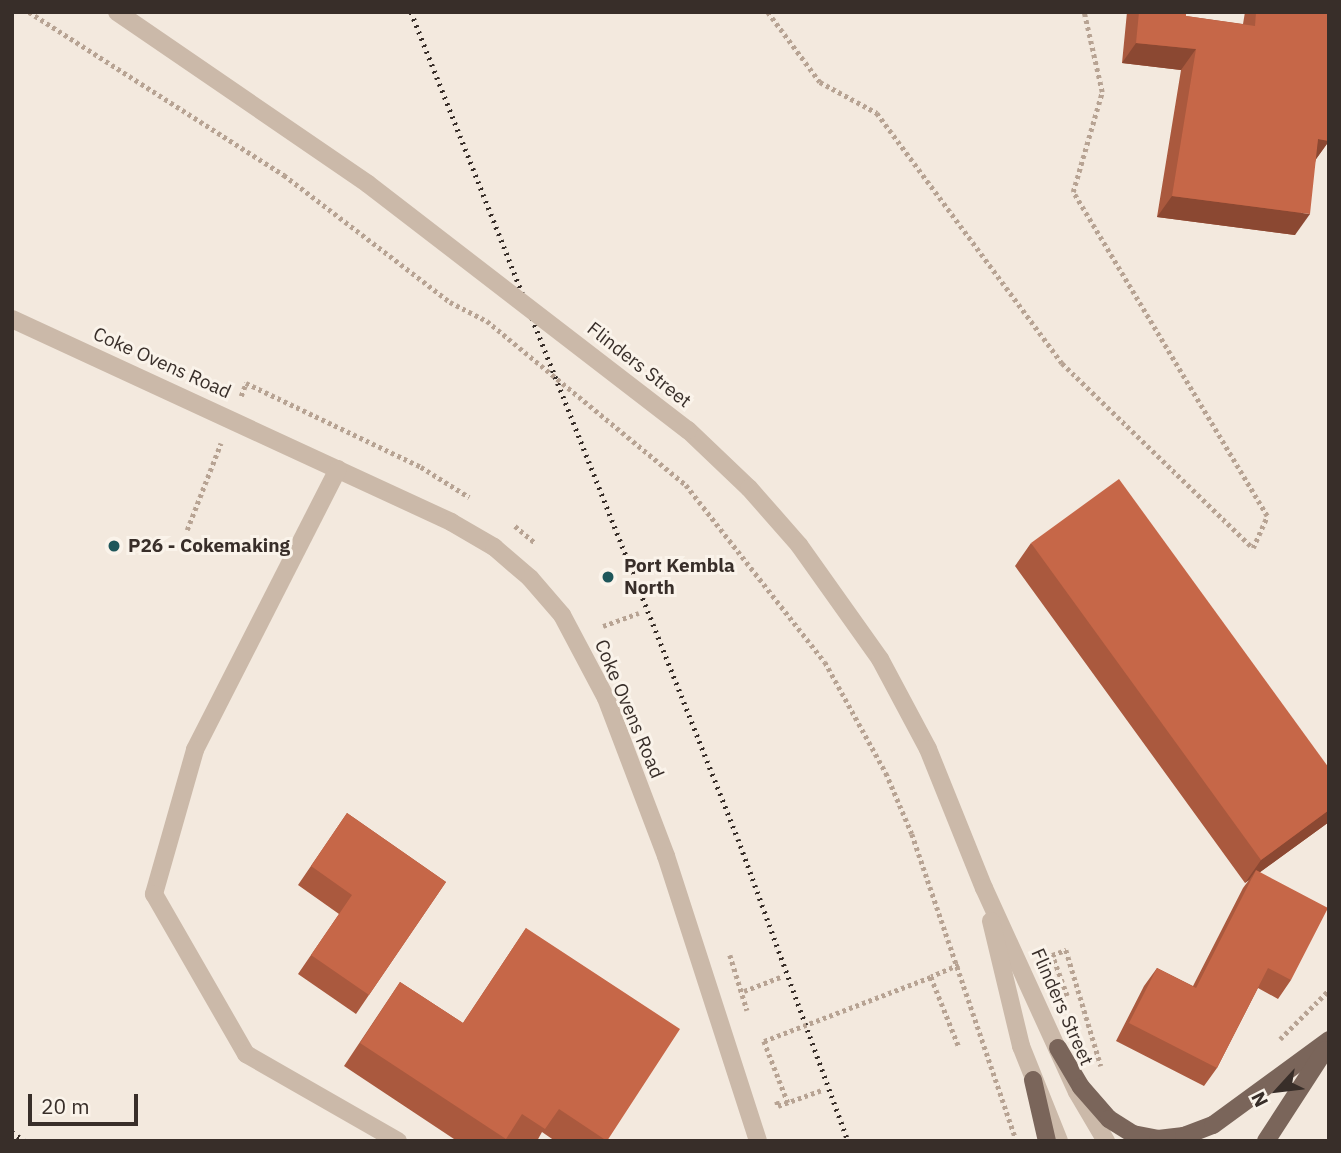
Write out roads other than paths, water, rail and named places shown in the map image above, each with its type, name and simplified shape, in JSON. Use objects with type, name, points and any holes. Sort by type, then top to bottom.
[{"type":"main road","points":[[1058,1048],[1081,1087],[1109,1119],[1133,1134],[1158,1139],[1199,1132],[1220,1121],[1329,1042]]},
{"type":"main road","points":[[1266,1141],[1329,1042]]},
{"type":"main road","points":[[1033,1080],[1046,1141]]},
{"type":"street","name":"Flinders Street","points":[[117,12],[369,184],[688,430],[749,488],[799,545],[880,659],[928,749],[984,888],[1058,1048],[1106,1141]]},
{"type":"street","name":"Coke Ovens Road","points":[[12,319],[338,469],[494,547],[530,578],[562,615],[606,698],[666,856],[752,1139]]},
{"type":"street","points":[[338,469],[195,750],[154,894],[246,1054],[398,1141]]},
{"type":"street","name":"Flinders Street","points":[[984,888],[1012,1016],[1033,1080],[1059,1141]]},
{"type":"railway","points":[[411,12],[738,839],[848,1141]]},
{"type":"railway","points":[[12,1132],[25,1141]]},
{"type":"place","name":"P26 - Cokemaking","points":[[114,546]]},
{"type":"place","name":"Port Kembla North","points":[[608,577]]}]
